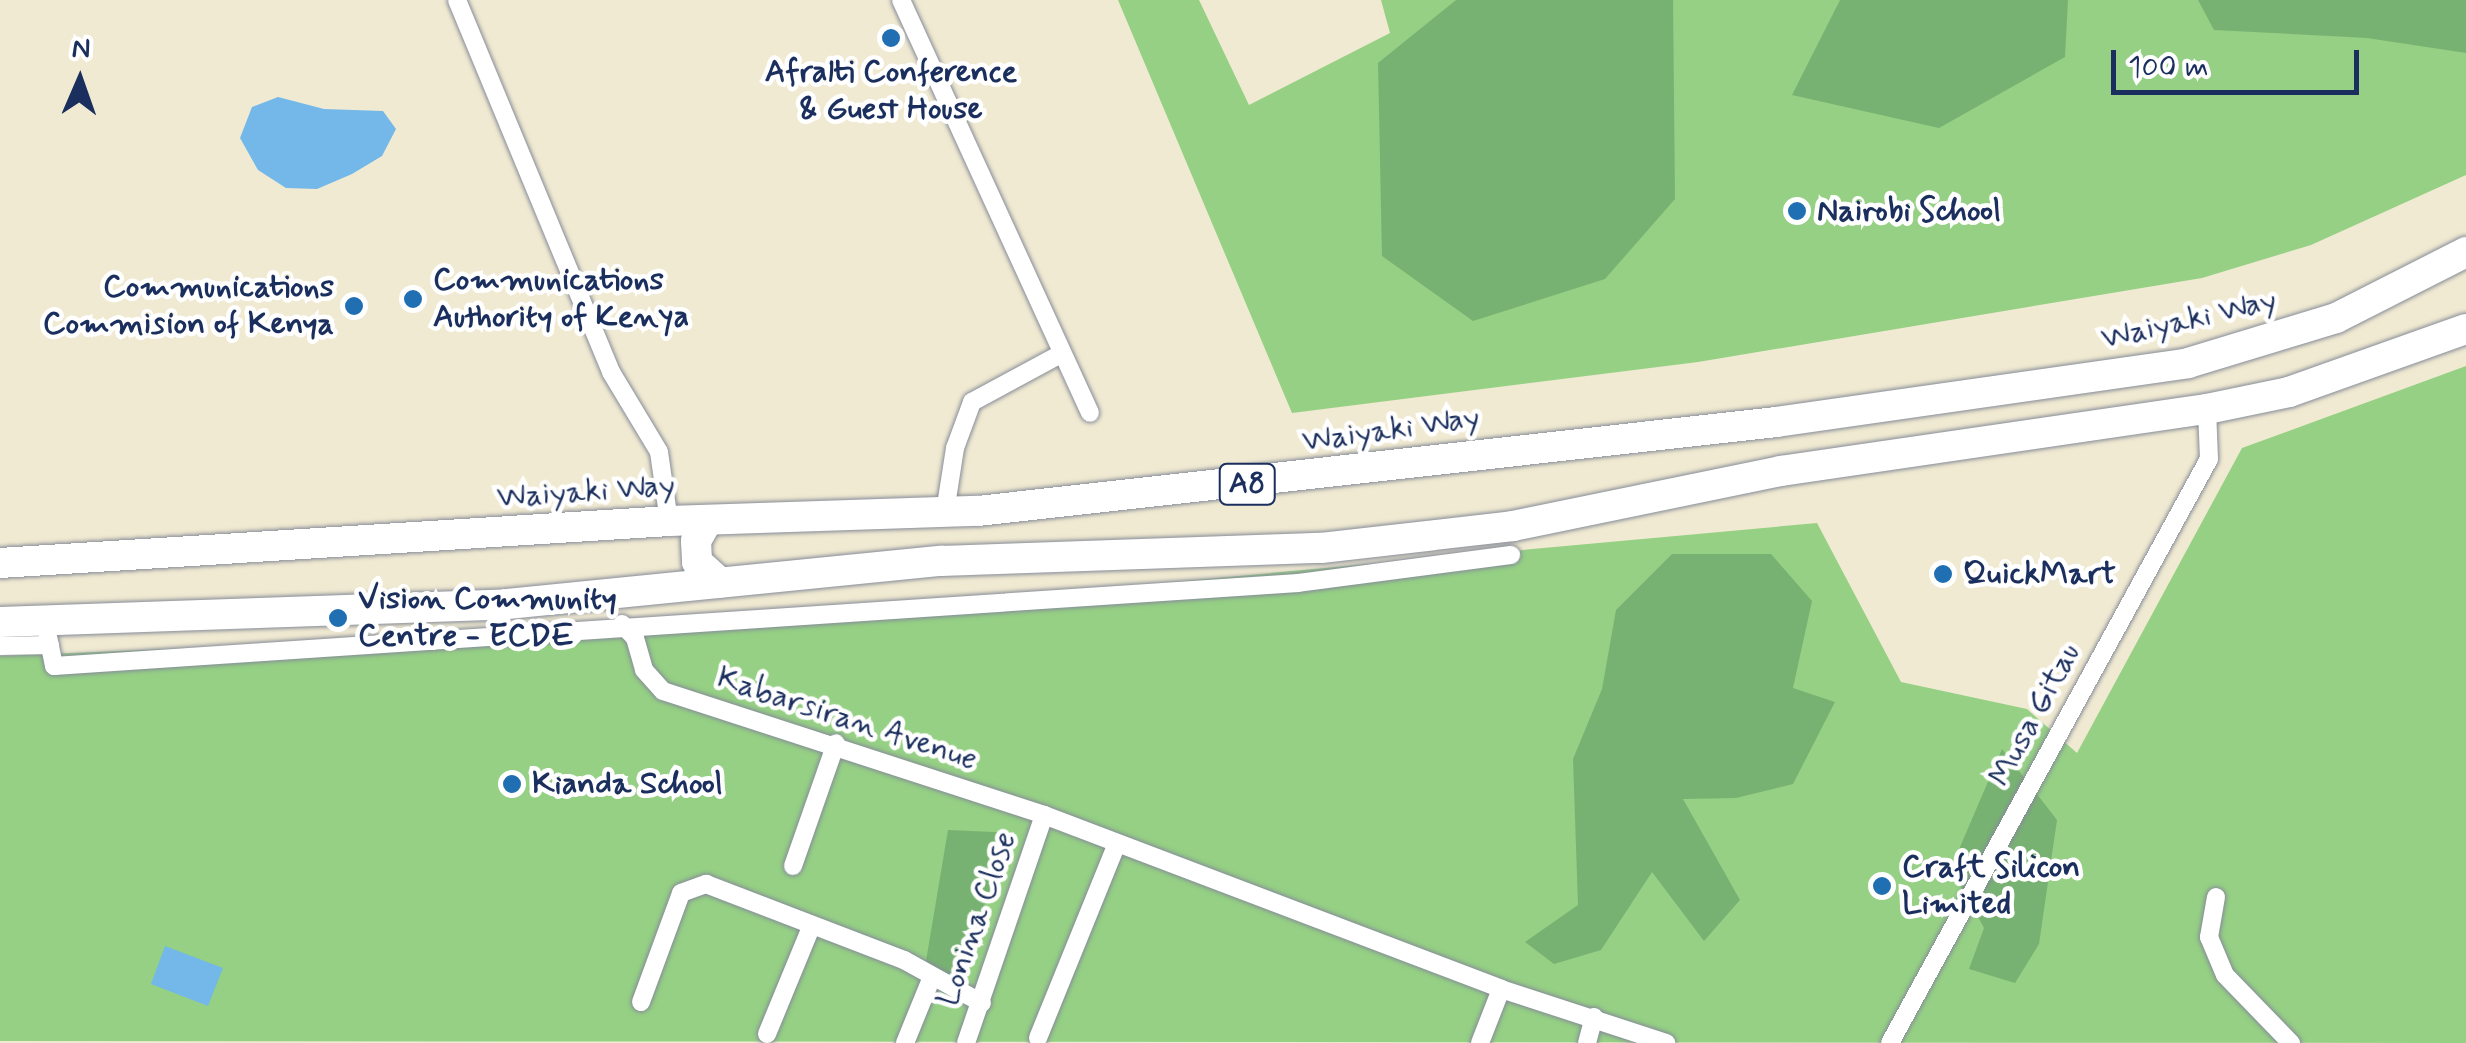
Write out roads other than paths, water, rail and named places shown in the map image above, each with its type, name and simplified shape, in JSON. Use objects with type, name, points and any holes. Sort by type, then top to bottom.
[{"type":"highway","name":"Waiyaki Way","points":[[0,563],[669,521],[952,512],[1776,422],[2188,363],[2336,318],[2466,252]]},
{"type":"highway","name":"A8","points":[[0,622],[48,634],[497,604],[962,561],[1321,548],[1513,526],[1780,471],[2207,410],[2289,392],[2466,329]]},
{"type":"highway","points":[[952,512],[945,540],[962,561]]},
{"type":"highway","points":[[708,520],[696,541],[697,562],[720,583]]},
{"type":"street","points":[[457,0],[612,372],[659,452],[669,521]]},
{"type":"street","points":[[901,0],[1060,355],[1090,413]]},
{"type":"street","points":[[952,512],[955,448],[972,402],[1060,355]]},
{"type":"street","name":"Musa Gitau","points":[[1890,1043],[2209,459],[2207,410]]},
{"type":"street","points":[[0,646],[48,634],[54,666],[622,624],[1298,584],[1511,555]]},
{"type":"street","points":[[620,593],[622,624]]},
{"type":"street","name":"Kabarsiran Avenue","points":[[622,624],[635,638],[644,670],[664,691],[1044,815],[1116,846],[1501,989],[1666,1043]]},
{"type":"street","points":[[793,866],[836,744]]},
{"type":"street","name":"Lonina Close","points":[[966,1043],[1044,815]]},
{"type":"street","points":[[1038,1038],[1116,846]]},
{"type":"street","points":[[641,1002],[675,905],[689,886],[706,884],[904,960],[982,1003]]},
{"type":"street","points":[[2216,898],[2209,937],[2225,975],[2291,1043]]},
{"type":"street","points":[[767,1034],[811,927]]},
{"type":"street","points":[[905,1043],[932,977]]},
{"type":"street","points":[[1480,1043],[1501,989]]},
{"type":"street","points":[[1586,1043],[1594,1017]]},
{"type":"water","points":[[278,97],[324,109],[383,111],[396,129],[382,156],[352,174],[317,189],[286,188],[258,170],[240,138],[252,107]]},
{"type":"water","points":[[165,946],[223,968],[208,1006],[151,984]]},
{"type":"place","name":"Afralti Conference & Guest House","points":[[891,38]]},
{"type":"place","name":"Nairobi School","points":[[1797,211]]},
{"type":"place","name":"Communications Authority of Kenya","points":[[413,299]]},
{"type":"place","name":"Communications Commision of Kenya","points":[[354,306]]},
{"type":"place","name":"QuickMart","points":[[1943,574]]},
{"type":"place","name":"Vision Community Centre - ECDE","points":[[338,618]]},
{"type":"place","name":"Kianda School","points":[[512,784]]},
{"type":"place","name":"Craft Silicon Limited","points":[[1882,886]]}]
